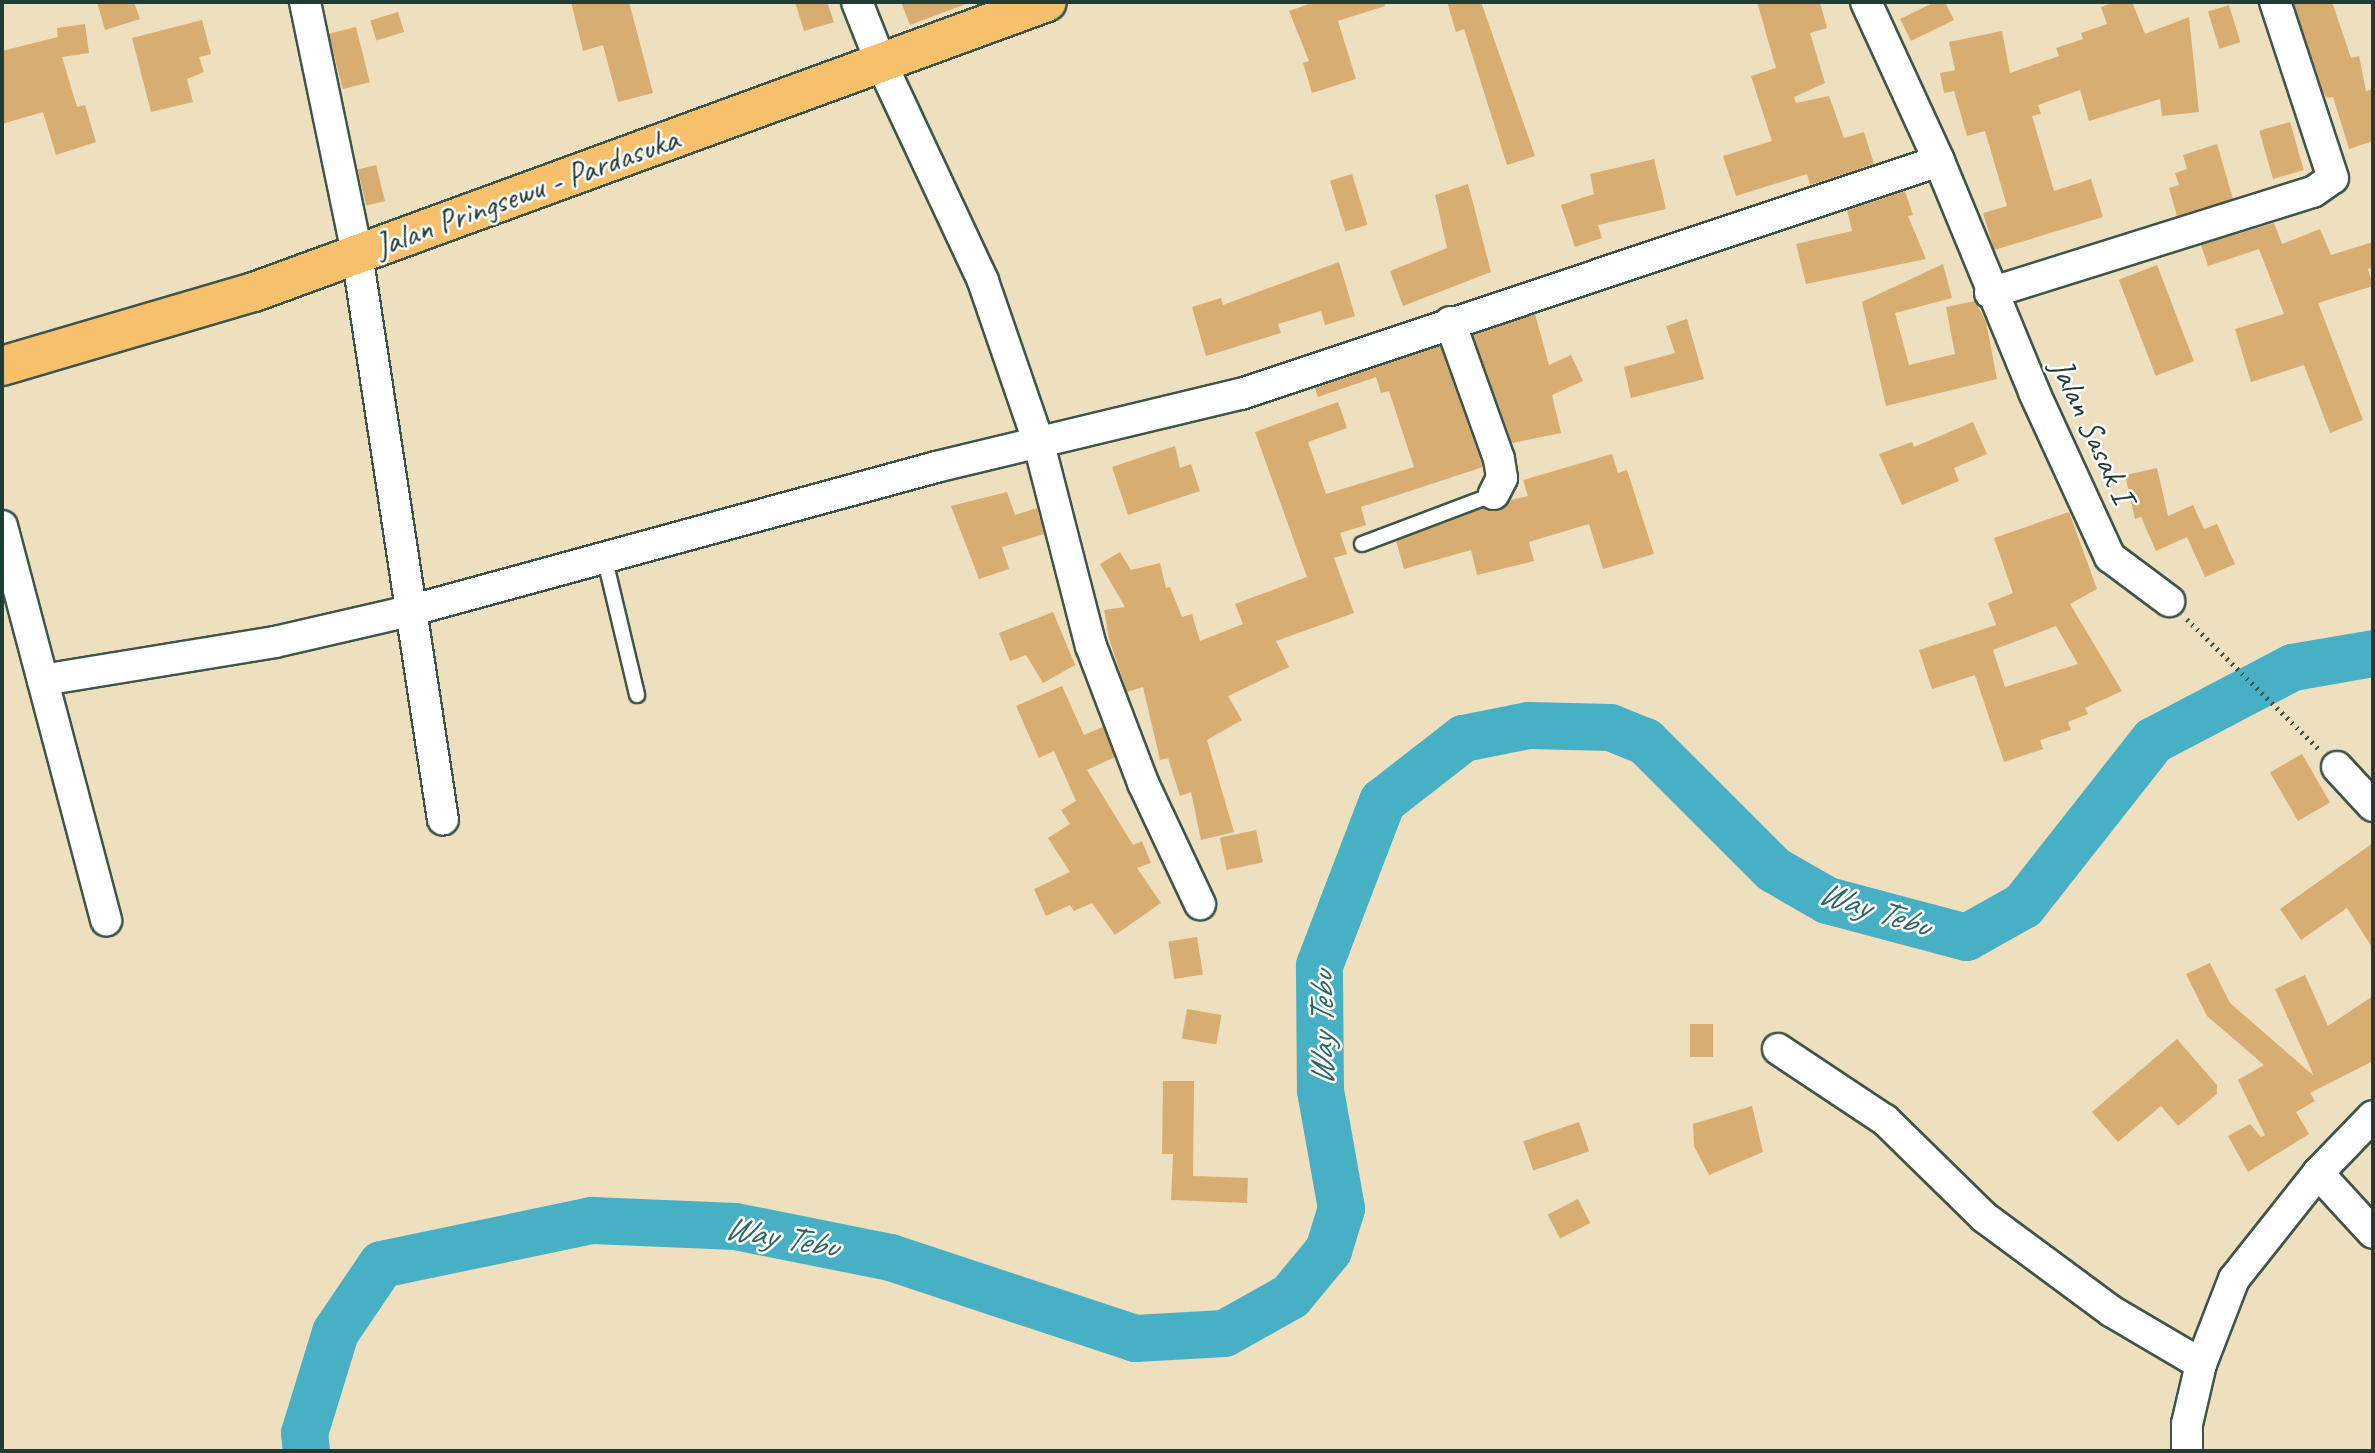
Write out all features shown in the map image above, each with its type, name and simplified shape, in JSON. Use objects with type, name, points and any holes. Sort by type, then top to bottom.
[{"type":"main road","name":"Jalan Pringsewu - Pardasuka","points":[[2,366],[254,292],[881,65],[987,13],[1047,2]]},
{"type":"street","points":[[304,2],[357,254],[409,611],[443,820]]},
{"type":"street","points":[[857,2],[881,65],[983,281],[1039,444],[1091,646],[1143,783],[1199,904]]},
{"type":"street","name":"Jalan Sasak I","points":[[1866,2],[1939,161],[1990,293],[2110,557],[2169,601]]},
{"type":"street","points":[[1990,293],[2313,192],[2333,178],[2275,2]]},
{"type":"street","points":[[43,680],[275,642],[409,611],[604,556],[1241,394],[1450,322],[1939,161]]},
{"type":"street","points":[[1450,322],[1499,459],[1502,478],[1494,494]]},
{"type":"street","points":[[2,526],[106,921]]},
{"type":"street","points":[[2337,767],[2373,806]]},
{"type":"street","points":[[1778,1049],[1885,1120],[1984,1217],[2111,1311],[2201,1364]]},
{"type":"street","points":[[2187,1451],[2187,1424],[2201,1364],[2234,1279],[2318,1173],[2373,1116]]},
{"type":"street","points":[[2318,1173],[2373,1233]]},
{"type":"lane","points":[[1362,544],[1494,494]]},
{"type":"lane","points":[[604,556],[636,695]]},
{"type":"path","points":[[2169,601],[2337,767]]},
{"type":"building","points":[[97,2],[134,2],[140,19],[105,30]]},
{"type":"building","points":[[571,2],[629,2],[653,93],[618,102],[603,45],[583,51]]},
{"type":"building","points":[[795,2],[827,2],[834,22],[804,31]]},
{"type":"building","points":[[901,2],[966,2],[966,4],[910,25]]},
{"type":"building","points":[[1315,2],[1384,2],[1385,6],[1338,21],[1356,79],[1312,93],[1303,63],[1309,61],[1289,11]]},
{"type":"building","points":[[1447,2],[1481,2],[1535,156],[1507,165],[1464,29],[1456,32]]},
{"type":"building","points":[[1757,2],[1820,2],[1827,28],[1810,33],[1825,83],[1794,97],[1796,103],[1829,96],[1844,138],[1864,132],[1874,164],[1810,185],[1807,174],[1736,196],[1723,156],[1772,141],[1751,76],[1776,68]]},
{"type":"building","points":[[1935,2],[1945,2],[1954,20],[1911,41],[1900,19]]},
{"type":"building","points":[[2115,2],[2132,2],[2145,34],[2189,17],[2199,112],[2162,116],[2160,99],[2089,121],[2080,90],[2038,105],[2041,114],[2032,116],[2054,191],[2091,179],[2103,217],[1994,250],[1983,213],[2007,206],[1985,131],[1967,136],[1954,91],[1944,93],[1940,73],[1955,70],[1949,42],[2002,31],[2010,73],[2059,56],[2056,48],[2083,39],[2081,33],[2107,24],[2101,7]]},
{"type":"building","points":[[2293,2],[2332,2],[2351,58],[2359,56],[2366,91],[2373,89],[2373,141],[2349,149],[2333,97],[2327,98],[2323,92]]},
{"type":"building","points":[[2229,5],[2240,42],[2219,49],[2208,11]]},
{"type":"building","points":[[398,12],[404,32],[376,41],[370,20]]},
{"type":"building","points":[[202,20],[211,54],[199,57],[204,72],[187,79],[193,102],[151,112],[132,38]]},
{"type":"building","points":[[85,24],[89,53],[62,57],[77,107],[85,105],[96,142],[56,155],[43,112],[2,124],[2,51],[58,37],[57,28]]},
{"type":"building","points":[[356,27],[370,82],[343,89],[329,34]]},
{"type":"building","points":[[2290,122],[2304,170],[2273,179],[2259,131]]},
{"type":"building","points":[[2217,144],[2233,199],[2177,216],[2169,188],[2179,185],[2175,173],[2187,169],[2183,155]]},
{"type":"building","points":[[1654,159],[1666,209],[1598,225],[1602,238],[1575,247],[1561,205],[1594,194],[1590,174]]},
{"type":"building","points":[[376,165],[385,201],[367,205],[358,170]]},
{"type":"building","points":[[1352,174],[1367,225],[1346,231],[1330,181]]},
{"type":"building","points":[[1468,184],[1491,272],[1403,306],[1390,271],[1447,248],[1435,195]]},
{"type":"building","points":[[1905,191],[1913,215],[1908,216],[1926,259],[1806,284],[1796,244],[1852,231],[1847,210]]},
{"type":"building","points":[[2274,223],[2282,244],[2320,229],[2331,255],[2373,242],[2373,267],[2368,269],[2373,286],[2318,303],[2363,420],[2330,433],[2304,365],[2251,382],[2235,329],[2284,314],[2259,249],[2208,266],[2201,245]]},
{"type":"building","points":[[1339,262],[1355,316],[1325,325],[1321,311],[1278,324],[1281,333],[1206,356],[1192,307],[1221,298],[1223,305]]},
{"type":"building","points":[[1943,264],[1952,298],[1895,313],[1909,365],[1955,354],[1946,307],[1975,301],[1986,322],[1997,379],[1886,406],[1862,302]]},
{"type":"building","points":[[2157,265],[2194,361],[2156,376],[2119,280]]},
{"type":"building","points":[[1535,314],[1549,365],[1571,355],[1583,381],[1552,395],[1561,433],[1512,443],[1473,335]]},
{"type":"building","points":[[1687,319],[1704,379],[1631,398],[1624,367],[1675,353],[1666,326]]},
{"type":"building","points":[[1440,346],[1483,467],[1361,507],[1366,525],[1340,533],[1347,554],[1334,558],[1354,613],[1276,641],[1289,667],[1228,696],[1242,720],[1207,740],[1234,832],[1201,840],[1191,792],[1180,796],[1168,758],[1160,760],[1143,687],[1127,692],[1109,639],[1104,610],[1125,607],[1100,564],[1120,552],[1131,570],[1160,563],[1166,588],[1170,587],[1182,617],[1192,614],[1200,641],[1243,624],[1235,604],[1307,577],[1255,432],[1338,402],[1347,428],[1308,442],[1326,494],[1414,467],[1389,391],[1381,393],[1376,377],[1318,397],[1315,388]]},
{"type":"building","points":[[1973,422],[1987,454],[1954,468],[1959,481],[1902,505],[1879,454],[1912,442],[1914,447]]},
{"type":"building","points":[[1175,446],[1180,468],[1191,464],[1200,491],[1128,515],[1112,467]]},
{"type":"building","points":[[1612,454],[1618,473],[1627,470],[1654,554],[1603,569],[1589,524],[1529,542],[1534,561],[1477,575],[1471,550],[1404,569],[1396,541],[1484,508],[1503,509],[1511,500],[1528,496],[1523,480]]},
{"type":"building","points":[[2157,468],[2168,516],[2193,505],[2204,529],[2217,524],[2235,564],[2205,577],[2187,537],[2156,551],[2141,517],[2135,519],[2125,475]]},
{"type":"building","points":[[1007,492],[1015,515],[1037,508],[1044,534],[1002,547],[1009,569],[979,579],[951,506]]},
{"type":"building","points":[[2069,512],[2097,589],[2070,604],[2122,691],[2085,708],[2088,714],[2068,722],[2071,730],[2040,740],[2043,749],[2004,762],[1975,675],[1932,689],[1919,650],[1996,625],[1988,603],[2013,593],[1994,538]],"holes":[[[2056,626],[2078,664],[2005,687],[1993,650]]]},
{"type":"building","points":[[1053,612],[1075,665],[1043,683],[1026,655],[1010,661],[999,633]]},
{"type":"building","points":[[1062,686],[1084,735],[1103,727],[1115,757],[1087,770],[1133,845],[1142,841],[1151,863],[1137,868],[1161,903],[1115,935],[1092,903],[1074,911],[1070,905],[1046,916],[1034,889],[1070,872],[1048,838],[1070,824],[1061,810],[1076,801],[1054,751],[1039,758],[1016,706]]},
{"type":"building","points":[[2302,754],[2330,802],[2298,821],[2270,772]]},
{"type":"building","points":[[1256,830],[1263,862],[1227,870],[1220,838]]},
{"type":"building","points":[[2373,843],[2373,949],[2347,908],[2301,940],[2280,909]]},
{"type":"building","points":[[1197,937],[1203,975],[1174,979],[1168,942]]},
{"type":"building","points":[[2210,963],[2230,1003],[2314,1076],[2275,989],[2305,975],[2328,1026],[2373,996],[2373,1061],[2310,1093],[2315,1101],[2296,1112],[2309,1134],[2248,1172],[2228,1136],[2250,1124],[2261,1137],[2265,1135],[2238,1080],[2264,1065],[2207,1016],[2186,974]]},
{"type":"building","points":[[1187,1009],[1221,1015],[1216,1045],[1182,1039]]},
{"type":"building","points":[[1690,1024],[1713,1024],[1713,1057],[1690,1057]]},
{"type":"building","points":[[2177,1039],[2217,1085],[2217,1094],[2178,1126],[2161,1106],[2118,1142],[2092,1112]]},
{"type":"building","points":[[1163,1081],[1194,1081],[1193,1176],[1248,1178],[1247,1203],[1171,1200],[1173,1154],[1162,1154]]},
{"type":"building","points":[[1752,1106],[1763,1152],[1709,1175],[1694,1146],[1693,1124]]},
{"type":"building","points":[[1579,1122],[1589,1151],[1533,1171],[1523,1141]]},
{"type":"building","points":[[1578,1199],[1590,1223],[1560,1238],[1548,1214]]},
{"type":"waterway","name":"Way Tebu","points":[[306,1451],[304,1433],[335,1332],[381,1264],[592,1220],[735,1226],[890,1257],[1135,1338],[1224,1333],[1290,1296],[1328,1250],[1341,1208],[1320,1090],[1319,965],[1382,801],[1463,738],[1528,725],[1610,727],[1645,741],[1773,869],[1827,900],[1966,937],[2023,905],[2153,740],[2292,667],[2373,653]]}]
